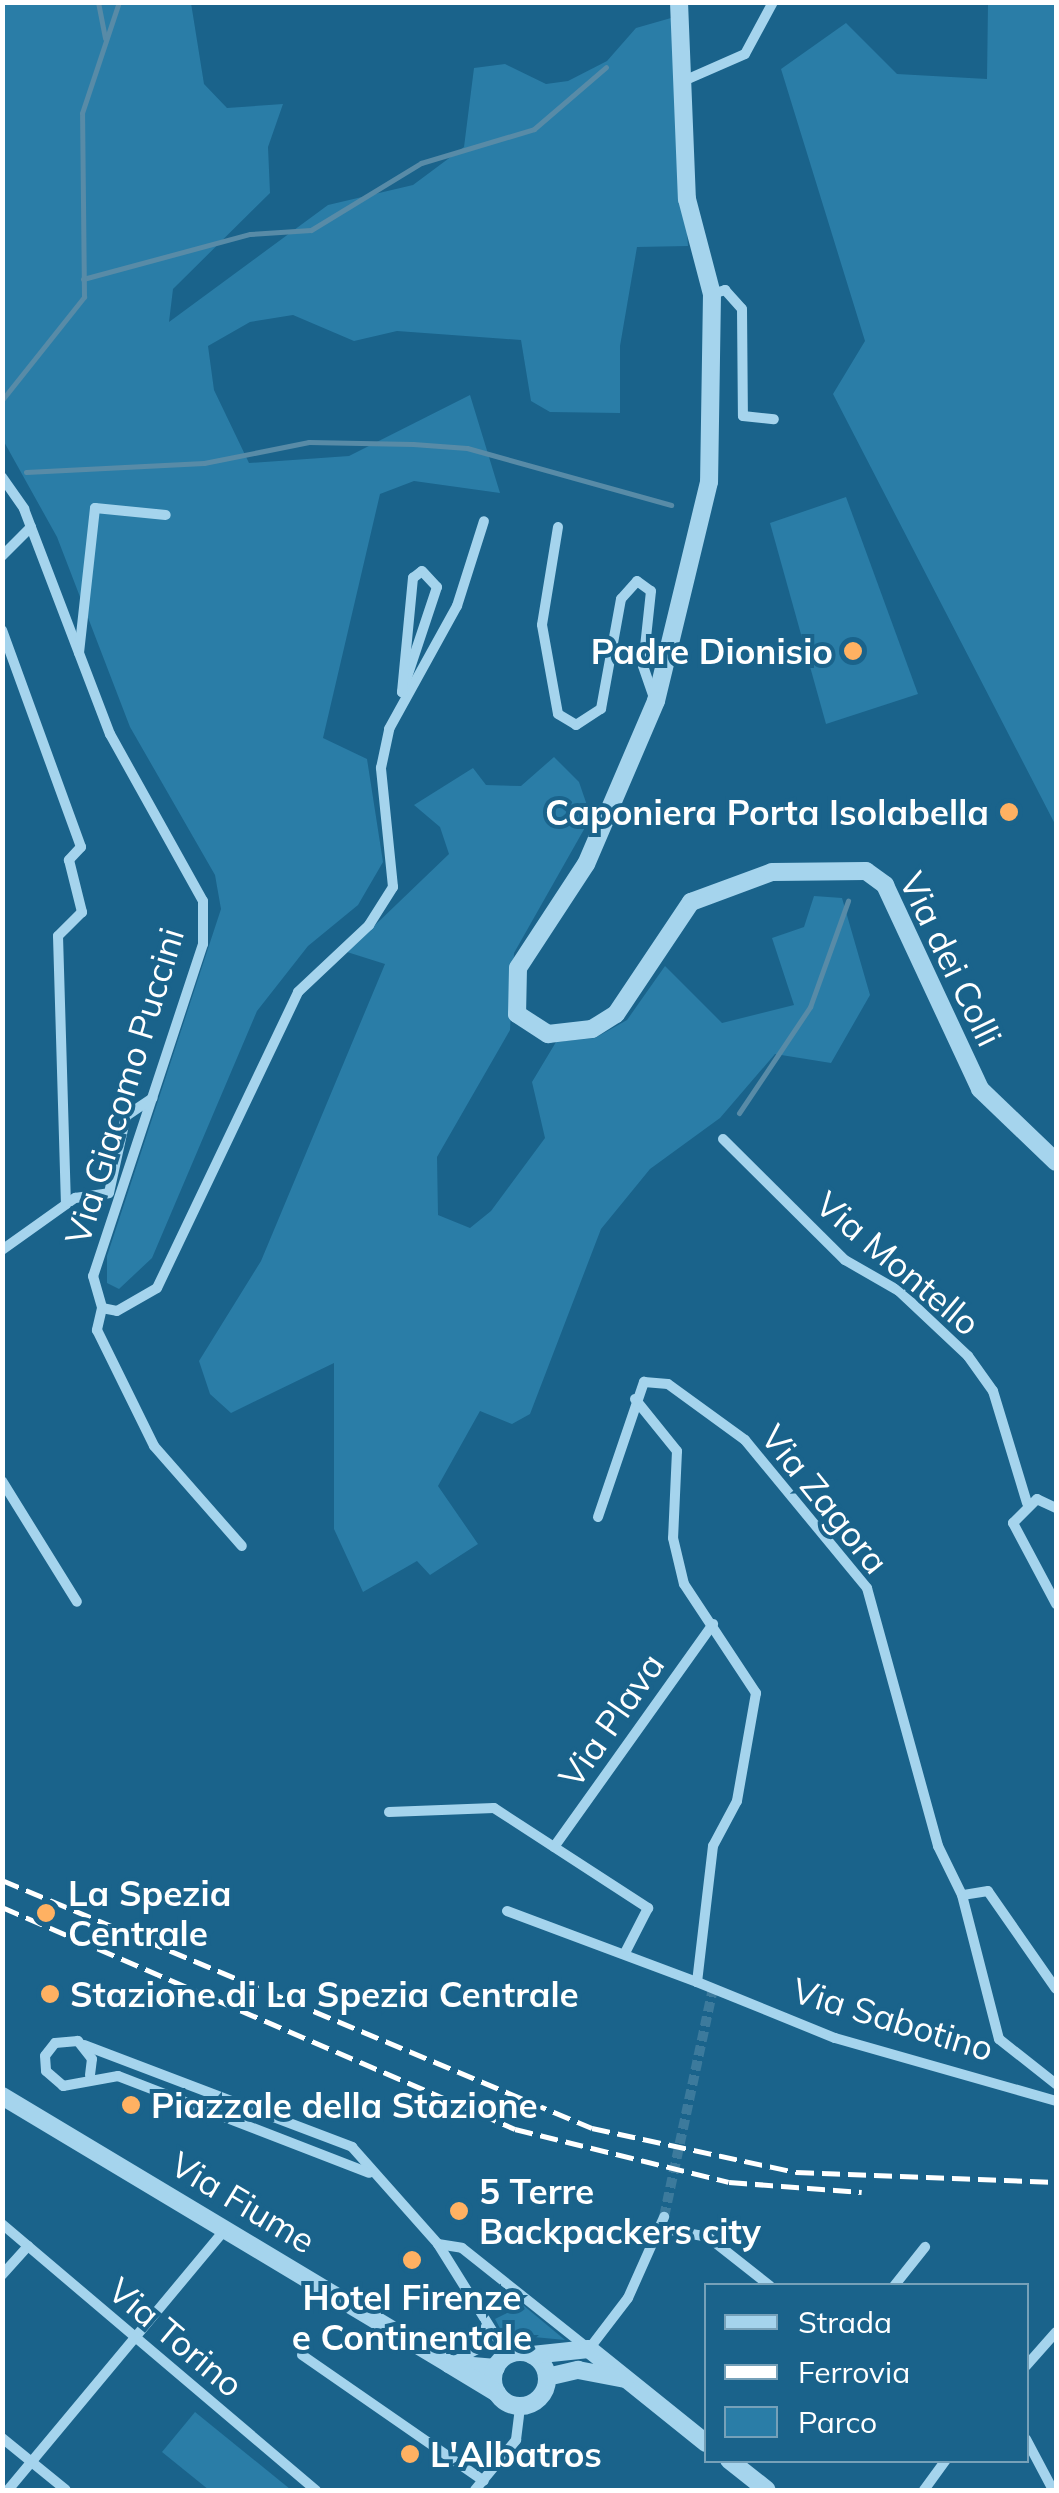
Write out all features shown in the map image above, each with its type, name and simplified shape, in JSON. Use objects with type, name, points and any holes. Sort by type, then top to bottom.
[{"type":"street","name":"Via dei Colli","points":[[679,2],[688,79],[689,219],[712,294],[709,482],[656,702],[586,864],[518,968],[522,1024],[578,1034],[616,1014],[679,914],[719,888],[772,872],[866,871],[885,884],[980,1090],[1056,1162]]},
{"type":"street","points":[[688,79],[745,54],[773,2]]},
{"type":"street","points":[[712,294],[724,290],[742,310],[743,416],[774,418]]},
{"type":"street","name":"Via Giacomo Puccini","points":[[2,477],[30,526],[110,734],[203,902],[203,944],[93,1276],[102,1308],[97,1330],[154,1446],[242,1546]]},
{"type":"street","name":"Via Giacomo Puccini","points":[[79,654],[94,508],[166,515]]},
{"type":"street","points":[[402,692],[457,606],[484,521]]},
{"type":"street","points":[[2,556],[30,526]]},
{"type":"street","points":[[558,527],[542,625],[558,714],[576,725],[601,709],[621,599],[637,581],[650,591],[643,666],[656,702]]},
{"type":"street","points":[[102,1308],[136,1307],[157,1288],[276,1025],[393,887],[381,768],[438,584],[422,571],[412,578],[402,692]]},
{"type":"street","points":[[2,630],[81,847],[69,860],[82,912],[58,936],[66,1204]]},
{"type":"street","points":[[2,1250],[66,1204],[109,1193],[126,1116],[153,1098]]},
{"type":"street","name":"Via Montello","points":[[723,1139],[846,1260],[898,1291],[968,1356],[993,1391],[1028,1503]]},
{"type":"street","name":"Via Zagora","points":[[636,1399],[644,1382],[668,1384],[745,1440],[867,1588],[938,1846],[962,1895]]},
{"type":"street","points":[[598,1517],[636,1399]]},
{"type":"street","points":[[507,1912],[697,1982],[713,1846],[737,1802],[755,1720],[748,1674],[712,1624],[674,1559],[677,1451],[636,1399]]},
{"type":"street","points":[[2,1481],[77,1602]]},
{"type":"street","points":[[1056,1508],[1028,1503],[1014,1530],[1056,1604]]},
{"type":"street","name":"Via Plava","points":[[554,1848],[712,1624]]},
{"type":"street","points":[[389,1812],[482,1804],[648,1908],[625,1953]]},
{"type":"street","points":[[1056,1989],[988,1891],[962,1895],[999,2039],[1056,2084]]},
{"type":"street","name":"Via Sabotino","points":[[697,1982],[835,2038],[1056,2102]]},
{"type":"street","points":[[370,2173],[118,2076],[90,2074],[62,2086],[44,2064],[62,2040],[336,2137],[438,2244],[487,2324],[502,2362],[497,2393],[520,2406]]},
{"type":"street","points":[[84,2046],[90,2074]]},
{"type":"street","name":"Via Fiume","points":[[2,2096],[497,2393]]},
{"type":"street","points":[[284,2139],[294,2124]]},
{"type":"street","points":[[502,2362],[589,2349],[628,2298],[662,2222],[708,2236],[766,2283]]},
{"type":"street","name":"Via Torino","points":[[2,2224],[316,2490]]},
{"type":"street","points":[[8,2490],[225,2230]]},
{"type":"street","points":[[438,2244],[462,2248],[704,2441]]},
{"type":"street","points":[[2,2275],[28,2246]]},
{"type":"street","points":[[896,2283],[924,2247]]},
{"type":"street","points":[[450,2364],[477,2349],[487,2324]]},
{"type":"street","points":[[1029,2363],[1056,2332]]},
{"type":"street","points":[[302,2354],[484,2481]]},
{"type":"street","points":[[532,2355],[547,2376]]},
{"type":"street","name":"Via Fiume","points":[[450,2364],[502,2362]]},
{"type":"street","points":[[547,2376],[597,2371],[628,2380]]},
{"type":"street","points":[[520,2406],[540,2398],[547,2376]]},
{"type":"street","points":[[475,2490],[516,2440],[520,2406]]},
{"type":"street","points":[[2,2438],[66,2490]]},
{"type":"street","points":[[1029,2446],[1053,2490]]},
{"type":"street","points":[[732,2463],[756,2487]]},
{"type":"street","points":[[924,2490],[944,2463]]},
{"type":"green space","points":[[2,3],[191,3],[204,84],[227,108],[283,104],[268,147],[270,193],[173,289],[169,322],[328,205],[413,185],[464,147],[474,68],[505,64],[546,84],[568,81],[607,61],[636,28],[671,18],[688,246],[637,247],[620,346],[620,413],[550,412],[531,401],[521,340],[397,331],[354,341],[293,315],[250,322],[208,346],[214,390],[249,463],[349,456],[470,395],[500,493],[414,481],[380,494],[323,738],[367,759],[383,862],[358,905],[308,946],[257,1011],[152,1258],[119,1289],[107,1283],[107,1256],[221,909],[215,875],[130,727],[57,537],[3,440]]},
{"type":"green space","points":[[988,3],[1056,3],[1056,826],[833,394],[865,341],[781,69],[846,23],[897,74],[987,79]]},
{"type":"green space","name":"Padre Dionisio","points":[[846,497],[918,694],[826,724],[770,523]]},
{"type":"green space","points":[[554,757],[579,782],[591,817],[514,953],[510,1030],[437,1157],[438,1215],[470,1228],[491,1211],[545,1138],[532,1082],[556,1042],[595,1038],[627,1020],[665,966],[722,1023],[794,1005],[772,938],[804,927],[814,896],[842,898],[870,995],[831,1063],[775,1054],[720,1118],[650,1169],[601,1229],[530,1414],[512,1424],[480,1411],[438,1486],[478,1544],[430,1575],[417,1561],[363,1592],[334,1529],[334,1363],[231,1413],[210,1394],[199,1361],[261,1261],[385,964],[347,952],[449,854],[440,827],[414,805],[473,768],[486,785],[521,786]]},
{"type":"green space","points":[[523,2305],[565,2340],[503,2334],[495,2319]]},
{"type":"green space","points":[[195,2412],[290,2489],[209,2490],[162,2452]]},
{"type":"waterway","points":[[98,2],[105,38]]},
{"type":"waterway","points":[[2,400],[84,297],[82,113],[119,2]]},
{"type":"waterway","points":[[83,279],[250,234],[311,230],[421,163],[534,129],[606,67]]},
{"type":"waterway","points":[[26,472],[204,463],[309,442],[413,444],[467,448],[671,505]]},
{"type":"waterway","points":[[739,1113],[810,1007],[848,901]]},
{"type":"tunnel","points":[[664,2217],[713,1989]]},
{"type":"railway","points":[[2,1880],[592,2128],[796,2172],[1056,2182]]},
{"type":"railway","points":[[2,1907],[515,2129],[729,2182],[862,2192]]},
{"type":"place","name":"Padre Dionisio","points":[[853,651]]},
{"type":"place","name":"Caponiera Porta Isolabella","points":[[1009,812]]},
{"type":"place","name":"La Spezia Centrale","points":[[46,1913]]},
{"type":"place","name":"Stazione di La Spezia Centrale","points":[[50,1994]]},
{"type":"place","name":"Piazzale della Stazione","points":[[131,2105]]},
{"type":"place","name":"5 Terre Backpackers city","points":[[459,2211]]},
{"type":"place","name":"Hotel Firenze e Continentale","points":[[412,2260]]},
{"type":"place","name":"L'Albatros","points":[[410,2454]]}]
